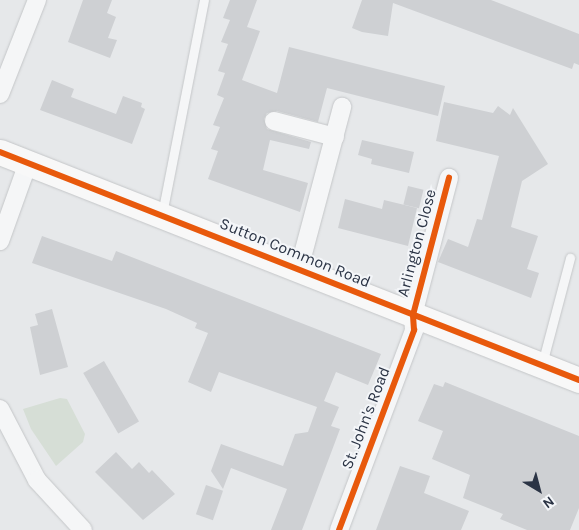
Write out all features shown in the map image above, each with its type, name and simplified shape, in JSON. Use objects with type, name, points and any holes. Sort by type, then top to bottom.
[{"type":"main road","name":"Sutton Common Road","points":[[0,152],[162,214],[579,380]]},
{"type":"street","points":[[0,94],[37,0]]},
{"type":"street","points":[[299,269],[342,107]]},
{"type":"street","points":[[274,121],[335,137]]},
{"type":"street","points":[[0,241],[28,163]]},
{"type":"street","name":"Arlington Close","points":[[413,315],[449,178]]},
{"type":"street","name":"St. John's Road","points":[[339,530],[414,330],[413,315]]},
{"type":"street","points":[[0,409],[37,480],[84,530]]},
{"type":"lane","points":[[162,214],[204,0]]},
{"type":"lane","points":[[542,365],[570,258]]},
{"type":"shaded area","points":[[60,398],[67,399],[85,434],[83,442],[56,466],[31,429],[23,409]]},
{"type":"building","points":[[83,0],[112,0],[107,13],[116,17],[108,38],[117,40],[110,58],[68,42]]},
{"type":"building","points":[[230,0],[257,0],[247,27],[260,31],[242,80],[277,93],[289,47],[445,86],[438,116],[327,88],[318,122],[277,111],[267,113],[264,119],[267,129],[311,142],[309,149],[270,140],[263,170],[308,183],[300,212],[208,179],[218,151],[211,149],[220,127],[213,125],[224,98],[217,95],[225,73],[218,71],[228,44],[221,42],[230,20],[223,18]]},
{"type":"building","points":[[362,0],[491,0],[579,34],[579,65],[574,63],[572,69],[393,3],[388,36],[362,32],[352,28]]},
{"type":"building","points":[[52,80],[74,89],[71,97],[116,114],[123,96],[142,103],[141,107],[145,109],[132,144],[40,110]]},
{"type":"building","points":[[444,102],[493,113],[498,106],[510,115],[513,108],[548,164],[522,181],[511,227],[538,236],[527,269],[539,273],[531,298],[438,262],[448,239],[468,247],[477,219],[482,220],[499,156],[436,141]]},
{"type":"building","points":[[362,140],[414,152],[409,173],[371,164],[372,159],[358,155]]},
{"type":"building","points":[[408,186],[424,190],[419,208],[403,204]]},
{"type":"building","points":[[345,199],[382,209],[384,200],[417,208],[408,246],[338,228]]},
{"type":"building","points":[[42,236],[112,261],[116,251],[381,354],[368,385],[336,372],[324,401],[339,407],[331,426],[340,429],[302,530],[271,530],[287,489],[231,468],[223,489],[211,471],[221,444],[283,466],[295,434],[308,432],[317,407],[219,372],[211,392],[188,382],[208,333],[195,328],[197,323],[166,309],[32,263]]},
{"type":"building","points":[[52,309],[68,367],[40,375],[30,327],[38,325],[35,314]]},
{"type":"building","points":[[104,361],[139,422],[118,434],[83,373]]},
{"type":"building","points":[[445,382],[579,436],[579,508],[570,530],[527,530],[500,519],[503,514],[463,498],[470,475],[432,459],[443,431],[418,421],[434,384],[443,387]]},
{"type":"building","points":[[116,452],[132,469],[139,462],[149,473],[152,470],[175,494],[143,520],[95,472]]},
{"type":"building","points":[[400,466],[430,476],[424,493],[469,511],[461,530],[376,530]]},
{"type":"building","points":[[206,485],[223,491],[213,520],[196,514]]},
{"type":"cycle path","points":[[0,152],[579,380]]},
{"type":"cycle path","points":[[339,530],[414,330],[413,315],[449,178]]}]
